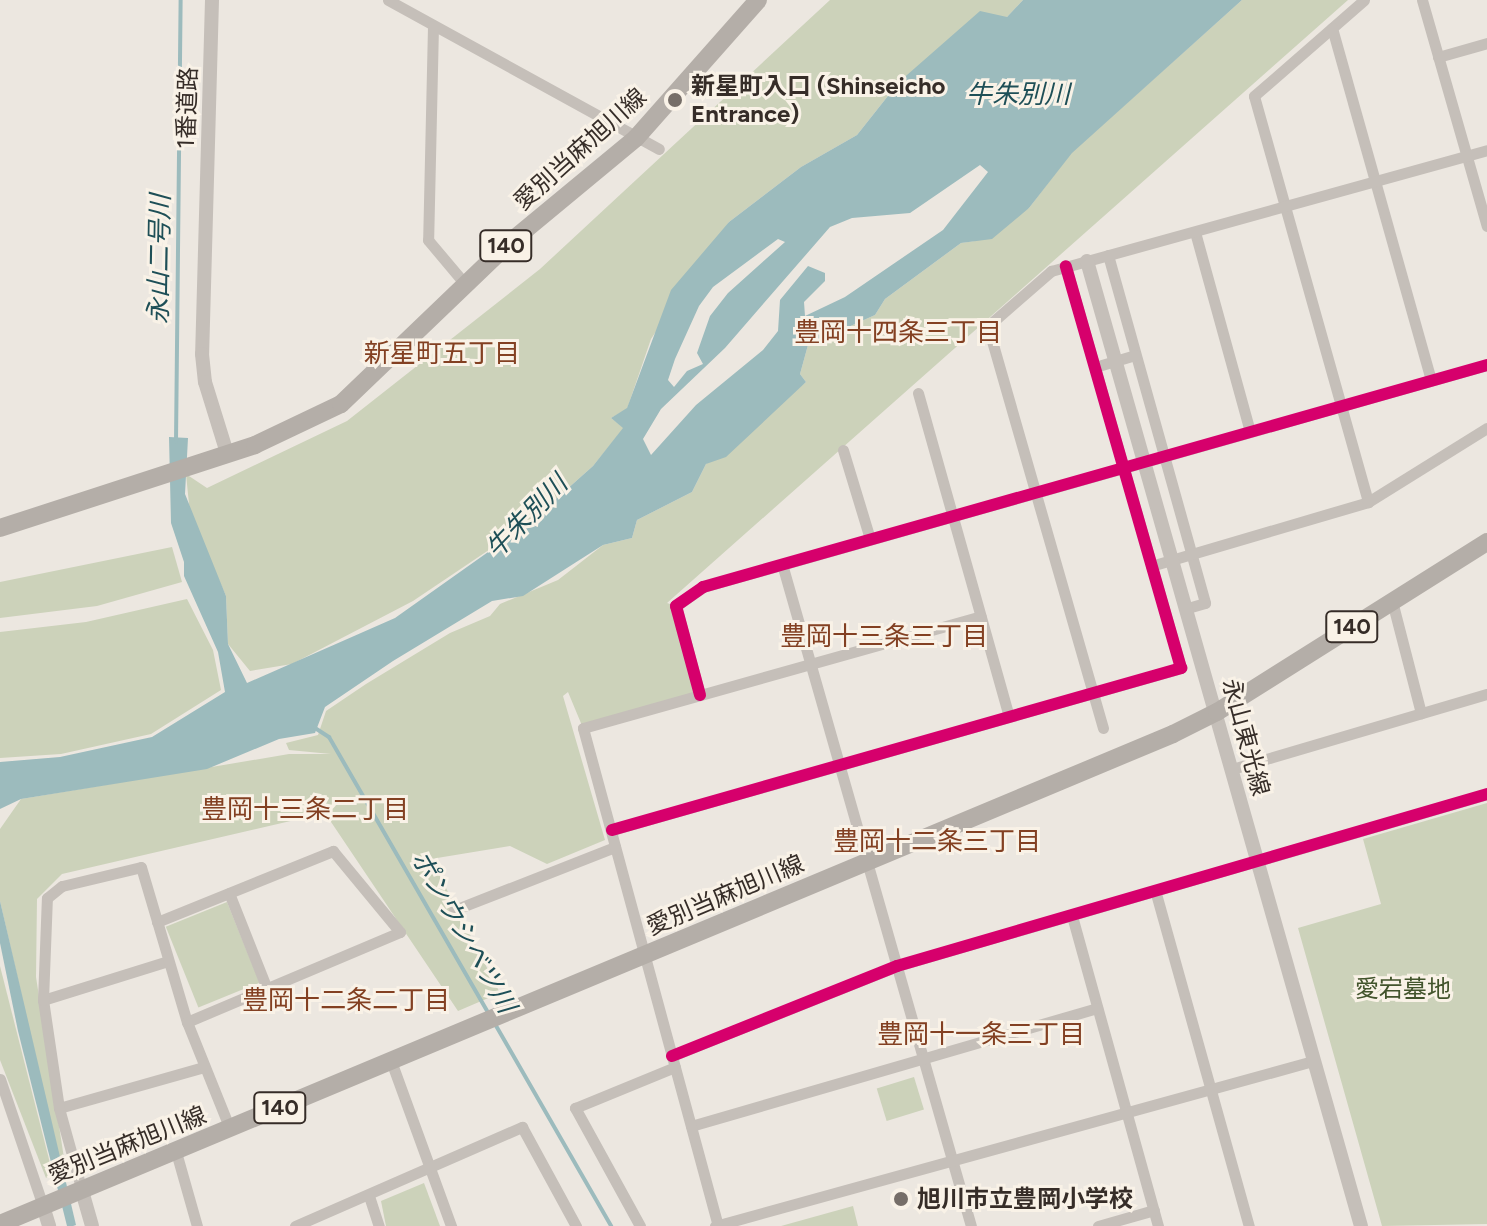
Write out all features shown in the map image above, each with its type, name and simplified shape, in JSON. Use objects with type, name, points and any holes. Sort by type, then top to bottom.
[{"type":"main road","name":"愛別当麻旭川線","points":[[0,528],[295,429],[341,404],[465,284],[636,138],[758,0]]},
{"type":"main road","name":"愛別当麻旭川線","points":[[0,1224],[867,862],[1217,712],[1487,542]]},
{"type":"street","name":"1番道路","points":[[212,0],[202,354],[205,382],[227,453]]},
{"type":"street","points":[[388,0],[659,149]]},
{"type":"street","points":[[1364,0],[1254,96],[1368,502]]},
{"type":"street","points":[[1422,0],[1487,226]]},
{"type":"street","points":[[433,26],[428,240],[465,284]]},
{"type":"street","points":[[1332,28],[1431,380]]},
{"type":"street","points":[[1438,57],[1487,43]]},
{"type":"street","points":[[1103,728],[988,326],[1051,271],[1487,150]]},
{"type":"street","points":[[1195,232],[1250,432]]},
{"type":"street","points":[[1108,255],[1205,603],[1187,608]]},
{"type":"street","name":"永山東光線","points":[[1087,261],[1361,1226]]},
{"type":"street","points":[[612,830],[1181,668],[1066,266]]},
{"type":"street","points":[[1095,367],[1135,355]]},
{"type":"street","points":[[700,695],[676,606],[703,587],[1487,365]]},
{"type":"street","points":[[918,393],[1009,716]]},
{"type":"street","points":[[1151,566],[1368,502],[1487,428]]},
{"type":"street","points":[[843,450],[870,539]]},
{"type":"street","points":[[782,564],[971,1226]]},
{"type":"street","points":[[1392,601],[1421,713]]},
{"type":"street","points":[[981,616],[583,728],[717,1226],[1313,1061]]},
{"type":"street","points":[[1232,769],[1487,694]]},
{"type":"street","points":[[640,1226],[575,1108],[897,966],[1487,794]]},
{"type":"street","points":[[454,910],[615,847]]},
{"type":"street","points":[[157,922],[333,851],[400,932],[187,1022]]},
{"type":"street","points":[[92,1226],[78,1192],[59,1108],[43,1000],[47,898],[62,886],[141,867],[187,1022],[230,1129]]},
{"type":"street","points":[[1155,890],[1249,1226]]},
{"type":"street","points":[[229,893],[267,989]]},
{"type":"street","points":[[1072,916],[1158,1226]]},
{"type":"street","points":[[43,1000],[168,961]]},
{"type":"street","points":[[691,1126],[1097,1008]]},
{"type":"street","points":[[391,1061],[435,1169],[451,1226]]},
{"type":"street","points":[[59,1108],[204,1067]]},
{"type":"street","points":[[0,1079],[4,1100],[48,1204],[49,1226]]},
{"type":"street","points":[[295,1226],[435,1169],[522,1127],[576,1226]]},
{"type":"street","points":[[176,1152],[197,1226]]},
{"type":"street","points":[[369,1196],[379,1226]]},
{"type":"street","points":[[1098,1226],[1154,1210]]},
{"type":"green space","points":[[830,0],[1023,0],[1007,17],[899,82],[857,135],[801,167],[729,222],[651,339],[627,409],[611,418],[624,428],[593,466],[529,523],[413,601],[292,664],[250,671],[228,644],[226,596],[190,514],[186,474],[207,488],[347,421],[540,269]]},
{"type":"green space","points":[[1242,0],[1348,0],[667,603],[676,606],[700,695],[583,728],[568,692],[563,696],[605,840],[547,864],[510,846],[431,859],[500,993],[458,1011],[325,813],[62,874],[37,899],[36,977],[66,1171],[62,1173],[0,901],[0,829],[21,799],[289,754],[331,754],[289,750],[286,743],[318,735],[326,711],[366,684],[450,633],[490,616],[500,604],[558,580],[603,545],[632,538],[637,520],[692,492],[706,464],[806,382],[800,374],[808,345],[875,315],[885,299],[961,243],[975,241],[1029,208],[1071,153]]},
{"type":"green space","points":[[172,547],[182,582],[97,606],[0,618],[0,582]]},
{"type":"green space","points":[[187,599],[213,650],[221,690],[151,734],[61,754],[0,758],[0,632],[86,622]]},
{"type":"green space","name":"愛宕墓地","points":[[1487,803],[1487,1224],[1382,1226],[1298,928],[1381,904],[1363,839]]},
{"type":"green space","points":[[227,902],[260,983],[198,1007],[166,927]]},
{"type":"green space","points":[[0,966],[53,1175],[46,1178],[0,1060]]},
{"type":"green space","points":[[914,1077],[924,1110],[887,1121],[877,1088]]},
{"type":"green space","points":[[424,1183],[440,1226],[386,1226],[381,1201]]},
{"type":"green space","points":[[853,1206],[858,1226],[781,1226]]},
{"type":"water","name":"牛朱別川","points":[[1023,0],[1242,0],[1072,153],[1029,208],[992,239],[961,243],[885,299],[875,315],[808,345],[800,374],[806,382],[726,457],[706,464],[692,492],[637,520],[632,538],[603,545],[523,596],[492,601],[393,661],[325,707],[315,733],[279,739],[207,769],[21,799],[0,809],[0,762],[60,757],[152,737],[225,692],[218,652],[184,576],[184,562],[171,523],[169,437],[188,438],[185,494],[226,596],[228,644],[247,683],[395,618],[529,523],[593,466],[623,428],[611,418],[627,408],[671,290],[729,222],[801,167],[857,135],[899,82],[980,11],[1007,17]],"holes":[[[980,165],[988,172],[943,230],[845,297],[805,316],[804,302],[825,281],[825,273],[808,266],[780,300],[778,331],[763,350],[696,405],[651,455],[643,439],[661,409],[725,348],[830,227],[852,218],[910,213]],[[778,239],[785,242],[728,293],[710,316],[697,353],[703,364],[687,371],[674,387],[668,380],[699,306],[713,287]]]},
{"type":"water","points":[[0,901],[76,1225],[73,1226],[67,1226],[18,1031],[0,943]]},
{"type":"waterway","name":"永山二号川","points":[[176,442],[181,0]]},
{"type":"waterway","name":"ポンウシベツ川","points":[[315,728],[329,737],[488,1012]]},
{"type":"waterway","name":"ポンウシベツ川","points":[[495,1024],[611,1226]]},
{"type":"cycle path","points":[[612,830],[1181,668],[1066,266]]},
{"type":"cycle path","points":[[700,695],[676,606],[703,587],[1487,365]]},
{"type":"cycle path","points":[[672,1056],[897,966],[1487,794]]},
{"type":"place","name":"新星町入口 (Shinseicho Entrance)","points":[[675,100]]},
{"type":"place","name":"旭川市立豊岡小学校","points":[[901,1199]]},
{"type":"district","name":"豊岡十四条三丁目","points":[[898,333]]},
{"type":"district","name":"新星町五丁目","points":[[442,354]]},
{"type":"district","name":"豊岡十三条三丁目","points":[[884,637]]},
{"type":"district","name":"豊岡十三条二丁目","points":[[305,810]]},
{"type":"district","name":"豊岡十二条三丁目","points":[[937,842]]},
{"type":"district","name":"豊岡十二条二丁目","points":[[346,1001]]},
{"type":"district","name":"豊岡十一条三丁目","points":[[981,1035]]}]
